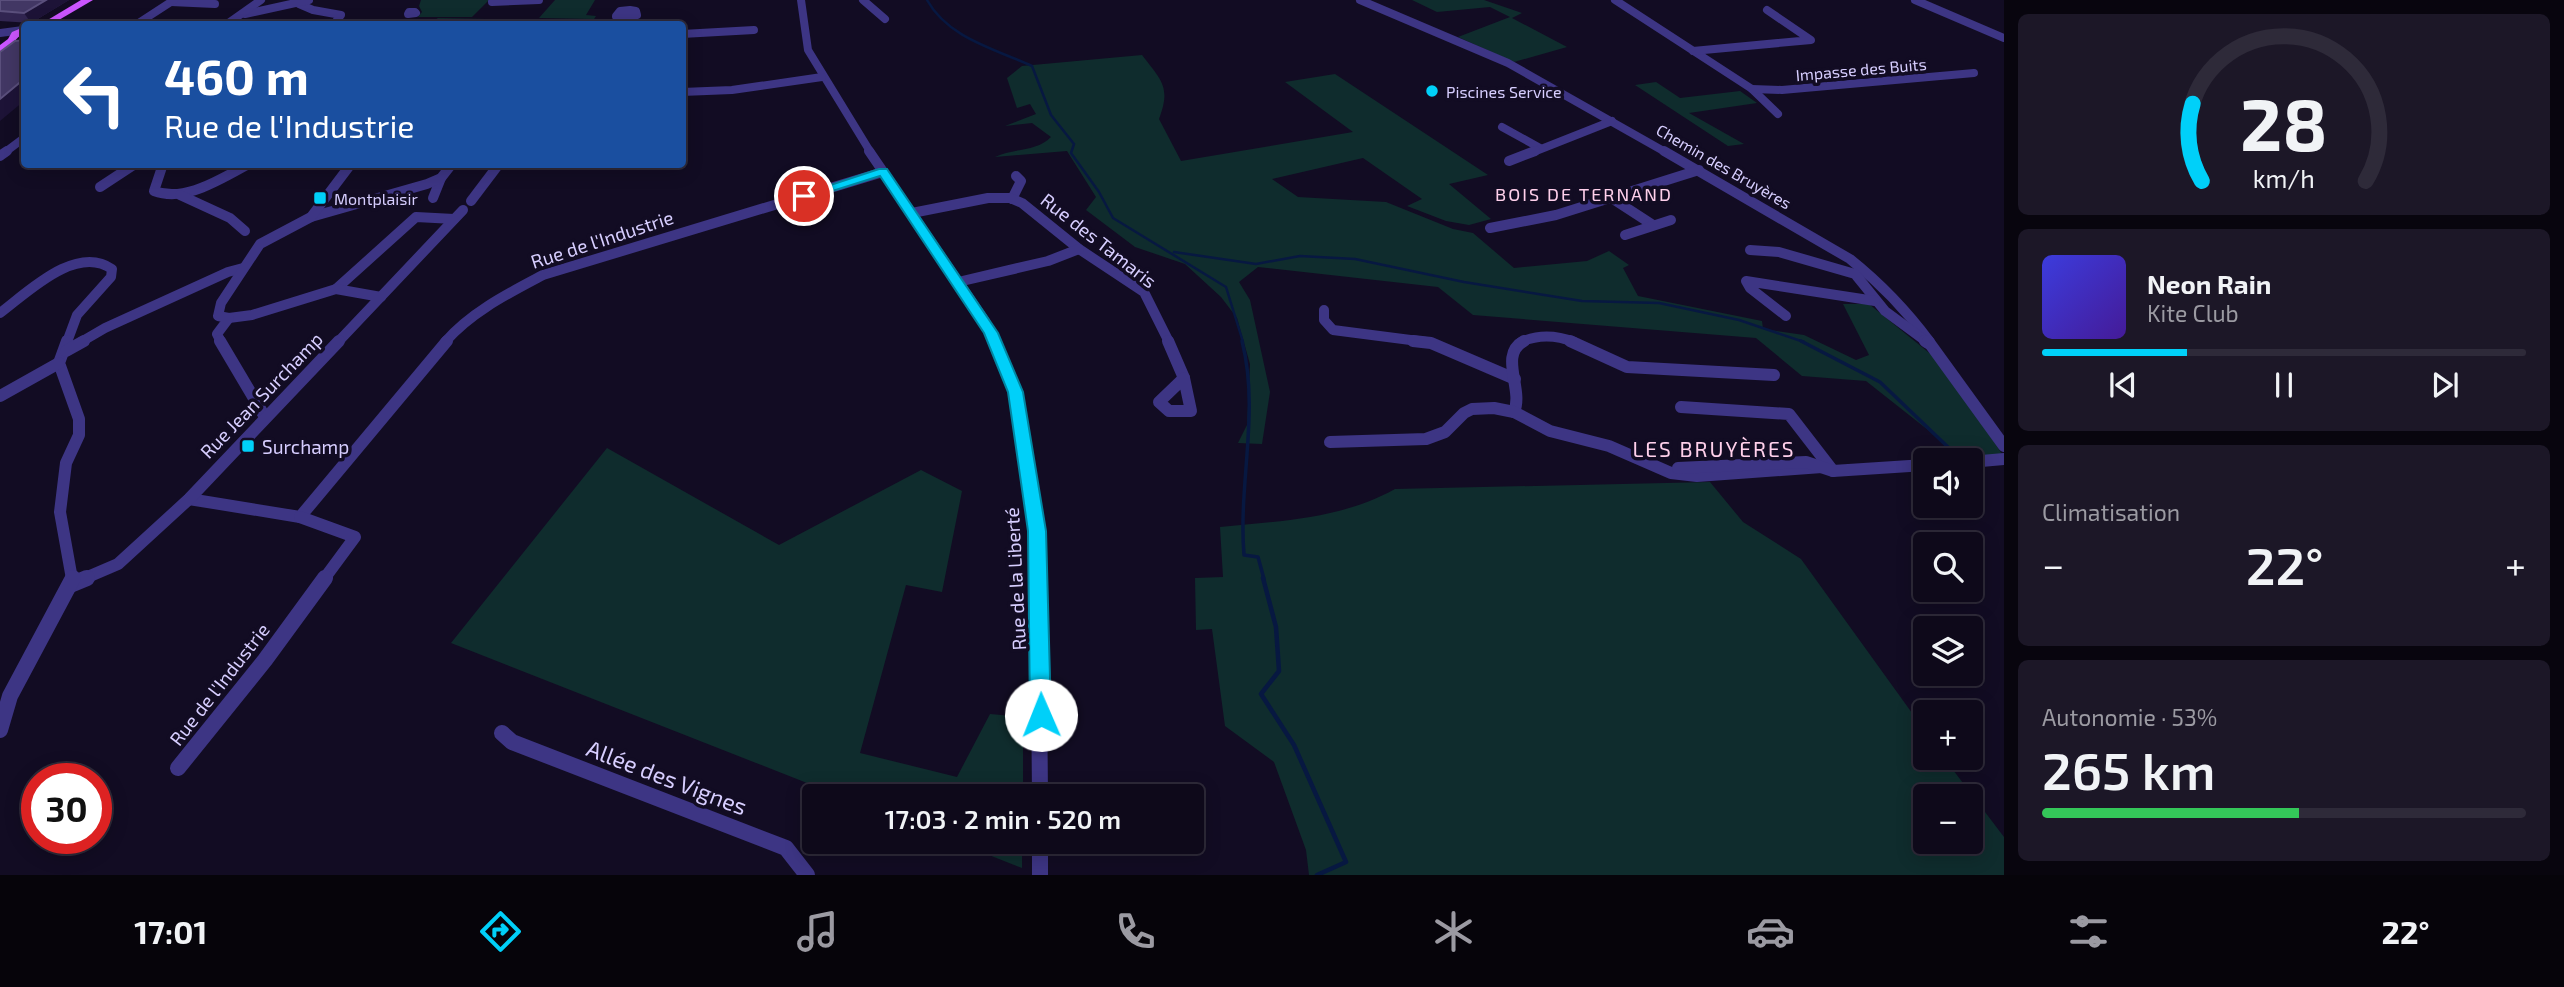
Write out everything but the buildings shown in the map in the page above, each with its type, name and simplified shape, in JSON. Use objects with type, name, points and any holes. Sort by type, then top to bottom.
[{"type":"main road","points":[[45,21],[81,0]]},
{"type":"main road","points":[[51,21],[88,0]]},
{"type":"main road","points":[[0,51],[16,35]]},
{"type":"street","points":[[232,21],[261,0]]},
{"type":"street","points":[[245,14],[309,0]]},
{"type":"street","points":[[492,2],[539,0]]},
{"type":"street","name":"Rue de la Liberté","points":[[801,0],[808,50],[822,77],[985,321],[1016,392],[1037,531],[1040,784]]},
{"type":"street","points":[[863,0],[885,19]]},
{"type":"street","name":"Chemin des Bruyères","points":[[1360,0],[1493,55],[1831,247],[1900,304],[1935,347],[2004,446]]},
{"type":"street","points":[[1615,0],[1752,89],[1777,114]]},
{"type":"street","points":[[1915,0],[2004,38]]},
{"type":"street","points":[[142,21],[172,1],[215,4]]},
{"type":"street","points":[[623,10],[627,3],[633,1]]},
{"type":"street","points":[[412,12],[419,2]]},
{"type":"street","points":[[299,4],[313,10],[341,15],[336,21]]},
{"type":"street","points":[[1693,51],[1811,40],[1767,10]]},
{"type":"street","points":[[686,34],[754,30]]},
{"type":"street","name":"Impasse des Buits","points":[[1752,89],[1782,90],[1974,73]]},
{"type":"street","points":[[686,92],[732,90],[822,77]]},
{"type":"street","points":[[1509,161],[1612,121]]},
{"type":"street","points":[[1502,127],[1540,148]]},
{"type":"street","points":[[2,151],[21,140]]},
{"type":"street","points":[[100,187],[129,168]]},
{"type":"street","points":[[163,168],[154,191],[158,194],[180,195],[219,212],[260,244]]},
{"type":"street","points":[[180,195],[240,168]]},
{"type":"street","points":[[311,218],[348,168]]},
{"type":"street","points":[[433,198],[441,178],[450,168]]},
{"type":"street","name":"Rue Jean Surchamp","points":[[70,585],[118,564],[189,499],[467,206],[496,168]]},
{"type":"street","points":[[1490,228],[1556,215],[1699,170]]},
{"type":"street","name":"Rue de l'Industrie","points":[[300,517],[454,332],[501,297],[564,267],[883,172]]},
{"type":"street","points":[[1012,199],[1021,181],[1016,176]]},
{"type":"street","points":[[425,207],[336,289],[252,315],[229,318],[218,316],[221,303],[260,244],[311,218],[441,178]]},
{"type":"street","name":"Rue des Tamaris","points":[[912,213],[988,198],[1012,199],[1022,203],[1079,249],[1147,296],[1184,379],[1191,411],[1169,411],[1159,402],[1184,379]]},
{"type":"street","points":[[1613,199],[1653,225]]},
{"type":"street","points":[[416,217],[454,219]]},
{"type":"street","points":[[1625,235],[1671,220]]},
{"type":"street","points":[[958,282],[1048,261],[1079,249]]},
{"type":"street","points":[[1750,250],[1779,253],[1858,271],[1875,301],[1909,331],[1935,347]]},
{"type":"street","points":[[0,313],[48,277],[69,265],[100,262],[113,269],[111,277],[77,315],[62,357],[79,419],[79,435],[66,463],[60,512],[73,578],[10,695],[0,730]]},
{"type":"street","points":[[0,396],[105,328],[228,272],[243,268]]},
{"type":"street","points":[[1786,316],[1750,288],[1746,281],[1875,301]]},
{"type":"street","points":[[336,289],[381,297]]},
{"type":"street","points":[[1324,310],[1324,320],[1333,330],[1431,343],[1515,379]]},
{"type":"street","points":[[229,318],[217,334],[223,348],[259,400],[265,417]]},
{"type":"street","points":[[75,322],[85,327],[105,328]]},
{"type":"street","points":[[1514,412],[1519,398],[1512,357],[1518,343],[1547,336],[1575,341],[1614,363],[1627,367],[1774,375]]},
{"type":"street","points":[[1681,407],[1789,414],[1827,469]]},
{"type":"street","points":[[1330,442],[1426,439],[1445,432],[1459,417],[1472,409],[1494,408],[1514,412],[1550,431],[1609,446],[1664,471],[1697,476],[1913,465]]},
{"type":"street","points":[[1983,461],[2004,459]]},
{"type":"street","name":"Rue de l'Industrie","points":[[178,768],[265,660],[355,537],[300,517],[189,499]]},
{"type":"street","name":"Allée des Vignes","points":[[502,733],[512,742],[786,848],[807,875]]},
{"type":"street","points":[[1040,854],[1040,875]]},
{"type":"green space","points":[[421,0],[489,0],[472,17],[418,17],[422,12],[419,6]]},
{"type":"green space","points":[[555,0],[595,0],[586,15],[596,16],[594,19],[539,18]]},
{"type":"green space","points":[[1412,0],[1484,0],[1522,13],[1512,18],[1567,47],[1514,62],[1458,37],[1510,17],[1490,7],[1437,12]]},
{"type":"green space","points":[[438,18],[594,21],[534,20],[433,21]]},
{"type":"green space","points":[[1142,55],[1162,85],[1164,99],[1159,119],[1181,161],[1353,132],[1285,82],[1335,74],[1488,175],[1449,184],[1491,219],[1469,225],[1446,221],[1407,206],[1422,199],[1363,158],[1272,179],[1298,197],[1386,202],[1453,229],[1473,233],[1514,268],[1587,261],[1609,251],[1629,265],[1623,268],[1638,296],[1762,321],[1763,329],[1804,335],[1856,360],[1869,355],[1843,304],[1869,304],[1944,365],[2002,454],[1983,457],[1983,448],[1951,448],[1866,381],[1802,376],[1756,338],[1473,315],[1438,287],[1258,267],[1239,282],[1250,300],[1270,392],[1262,444],[1238,443],[1247,425],[1250,364],[1237,318],[1221,297],[1185,264],[1135,247],[1086,210],[1096,197],[1067,151],[995,157],[1032,148],[1051,137],[1032,123],[1005,126],[1036,114],[1030,104],[1017,108],[1007,78],[1022,66]]},
{"type":"green space","points":[[1656,82],[1680,98],[1740,91],[1757,103],[1689,113],[1744,144],[1728,146],[1635,85]]},
{"type":"green space","points":[[607,448],[779,545],[921,470],[962,491],[942,592],[906,585],[860,753],[957,777],[990,714],[1023,717],[1023,784],[809,784],[451,643]]},
{"type":"green space","points":[[1710,482],[1743,522],[1801,559],[1913,714],[1913,770],[1953,770],[1964,784],[1913,784],[1913,854],[1983,854],[1983,809],[2004,837],[2004,875],[1309,875],[1306,850],[1274,762],[1225,726],[1212,629],[1196,630],[1195,578],[1223,577],[1220,527],[1332,513],[1395,489]]},
{"type":"green space","points":[[986,854],[1022,854],[1022,868]]},
{"type":"waterway","points":[[927,0],[936,13],[960,33],[1032,66],[1051,115],[1074,144],[1071,153],[1099,192],[1113,218],[1226,287],[1243,342]]},
{"type":"waterway","points":[[1174,252],[1256,264],[1300,256],[1355,259],[1464,282],[1582,301],[1659,303],[1739,320],[1804,342]]},
{"type":"waterway","points":[[1242,341],[1249,394],[1244,555],[1258,557],[1264,579]]},
{"type":"waterway","points":[[1801,341],[1880,382],[1949,448]]},
{"type":"waterway","points":[[1263,578],[1276,627],[1279,671],[1261,694],[1294,745],[1346,862],[1317,875]]},
{"type":"place","name":"Piscines Service","points":[[1432,91]]},
{"type":"place","name":"Montplaisir","points":[[320,198]]},
{"type":"place","name":"Surchamp","points":[[248,446]]},
{"type":"district","name":"BOIS DE TERNAND","points":[[1584,194]]},
{"type":"district","name":"LES BRUYÈRES","points":[[1714,448]]},
{"type":"route","points":[[804,196],[883,172],[991,333],[1016,392],[1037,531],[1041,715]]}]
